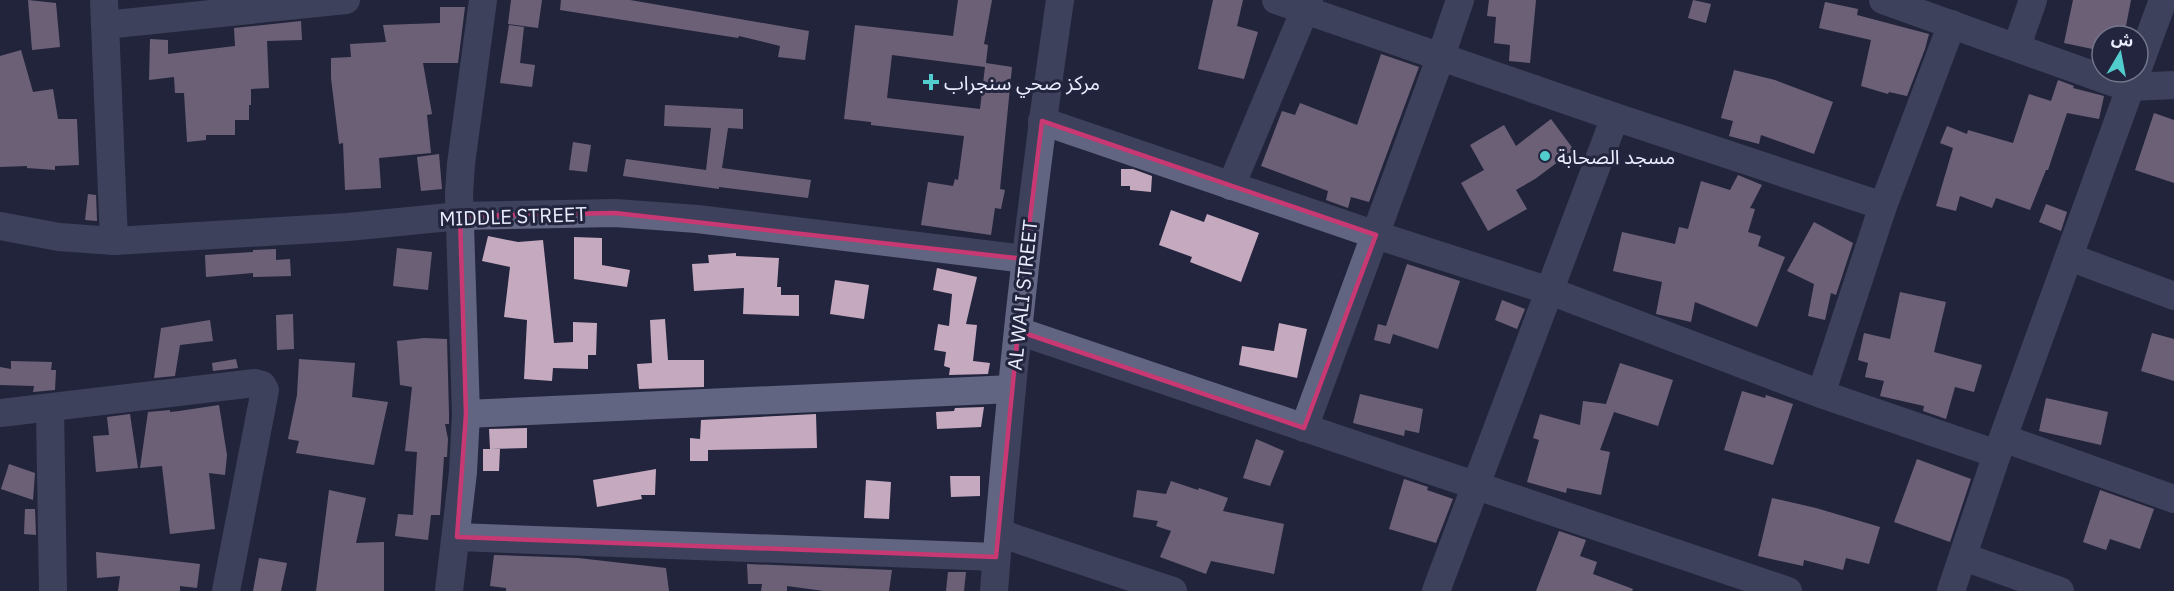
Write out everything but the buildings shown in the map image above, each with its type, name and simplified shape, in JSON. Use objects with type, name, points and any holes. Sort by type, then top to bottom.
[{"type":"street","points":[[114,241],[105,12],[346,0]]},
{"type":"street","points":[[449,591],[457,537],[466,414],[460,216],[461,164],[483,0]]},
{"type":"street","name":"AL WALI STREET","points":[[994,591],[1025,259],[1060,0]]},
{"type":"street","points":[[1276,0],[1306,5],[1441,56],[1615,117],[1883,206]]},
{"type":"street","points":[[1304,428],[1460,0]]},
{"type":"street","points":[[1883,0],[2017,46],[2090,74]]},
{"type":"street","points":[[2017,46],[2033,0]]},
{"type":"street","points":[[2150,35],[2163,0]]},
{"type":"street","points":[[1231,186],[1306,5]]},
{"type":"street","points":[[1821,394],[1883,206],[1952,24]]},
{"type":"street","points":[[2150,79],[2174,85]]},
{"type":"street","points":[[1951,591],[2000,446],[2132,84]]},
{"type":"street","points":[[1436,591],[1615,117]]},
{"type":"street","points":[[1042,122],[1550,291],[1821,394],[2174,499]]},
{"type":"street","name":"MIDDLE STREET","points":[[0,225],[59,237],[114,241],[348,227],[460,216],[615,213],[698,219],[1025,259]]},
{"type":"street","points":[[2069,257],[2174,296]]},
{"type":"street","points":[[1018,331],[1788,591]]},
{"type":"street","points":[[0,413],[255,383],[262,385],[265,390],[226,591]]},
{"type":"street","points":[[466,414],[1012,389]]},
{"type":"street","points":[[50,408],[53,591]]},
{"type":"street","points":[[457,537],[998,545],[1173,591]]},
{"type":"street","points":[[1964,557],[2060,591]]},
{"type":"highlighted area","points":[[1042,121],[1376,235],[1304,428],[1018,331],[996,557],[457,537],[466,414],[460,216],[615,213],[1025,259]]},
{"type":"place","name":"مركز صحي سنجراب","points":[[931,82]]},
{"type":"place","name":"مسجد الصحابة","points":[[1545,156]]}]
